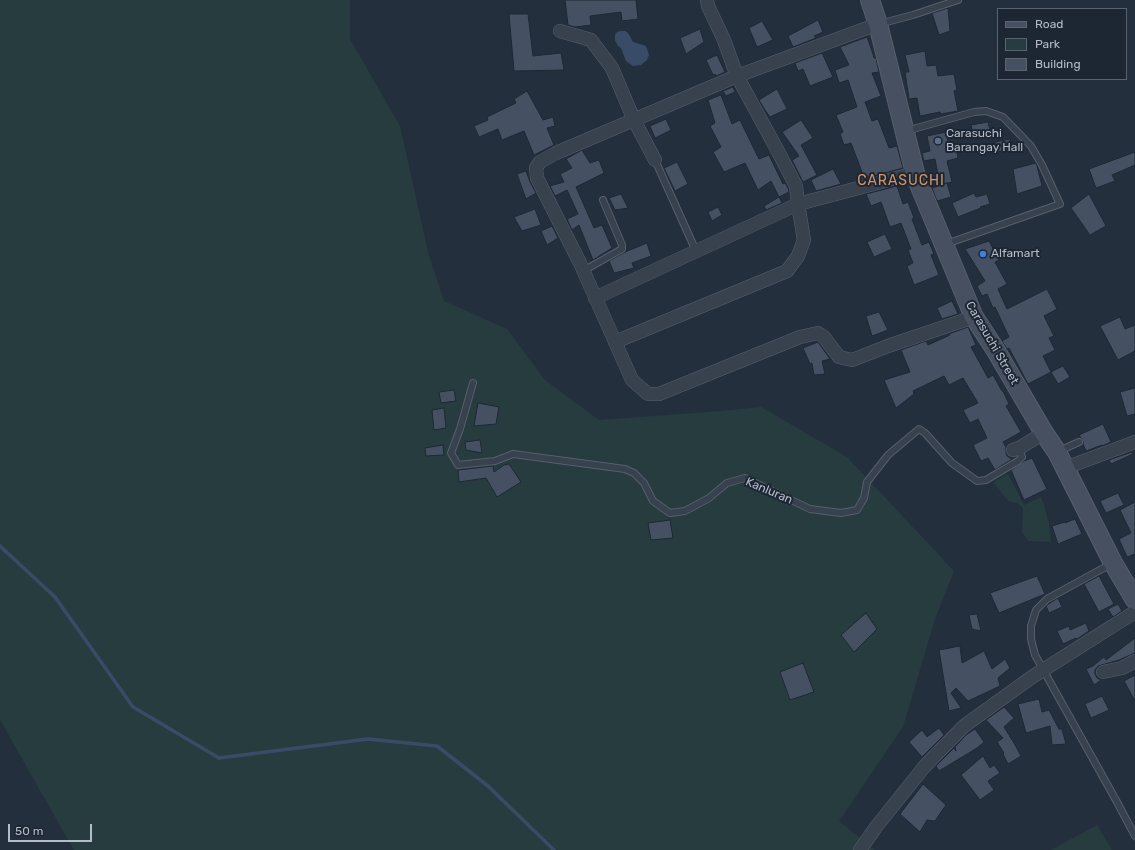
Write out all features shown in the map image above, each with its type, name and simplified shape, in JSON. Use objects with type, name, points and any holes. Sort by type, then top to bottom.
[{"type":"street","points":[[615,342],[787,271],[798,256],[804,240],[796,186],[737,76],[724,40],[708,6],[707,0]]},
{"type":"street","name":"Carasuchi Street","points":[[870,0],[878,24],[915,173],[974,317],[1057,452],[1113,563],[1135,600]]},
{"type":"street","points":[[878,24],[737,76],[556,153],[540,162],[536,168],[537,178],[596,298],[632,380],[648,394],[659,394],[800,337],[818,333],[824,337],[839,357],[852,360],[888,346],[974,317]]},
{"type":"street","points":[[560,31],[591,40],[612,68],[634,120],[655,160]]},
{"type":"street","points":[[596,298],[798,204],[915,173]]},
{"type":"street","points":[[1016,449],[1044,433]]},
{"type":"street","points":[[1066,468],[1135,442]]},
{"type":"street","points":[[860,850],[876,827],[924,767],[964,726],[1032,677],[1135,612]]},
{"type":"street","points":[[1103,672],[1122,668],[1135,661]]},
{"type":"lane","points":[[878,24],[913,15],[958,0]]},
{"type":"lane","points":[[904,131],[974,112],[986,111],[1003,117],[1031,146],[1042,165],[1060,204],[944,245]]},
{"type":"lane","points":[[655,160],[696,251]]},
{"type":"lane","points":[[583,271],[622,248],[603,200]]},
{"type":"lane","name":"Kanluran","points":[[473,383],[460,429],[451,453],[458,465],[495,461],[514,454],[625,468],[634,473],[644,483],[653,501],[670,513],[685,511],[709,498],[727,483],[745,478],[810,509],[841,512],[857,510],[864,498],[868,482],[888,455],[919,429],[925,433],[952,463],[977,482],[986,480],[1022,458],[1016,449]]},
{"type":"lane","points":[[1057,452],[1079,442]]},
{"type":"lane","points":[[1113,563],[1047,599],[1036,610],[1031,626],[1031,639],[1035,655],[1135,836]]},
{"type":"green space","points":[[0,0],[350,0],[350,39],[400,126],[428,252],[444,301],[507,329],[545,380],[599,420],[761,407],[847,457],[954,571],[935,619],[903,727],[839,821],[875,850],[74,850],[0,720]]},
{"type":"green space","points":[[1008,474],[1024,505],[1041,497],[1049,524],[1051,542],[1028,541],[1022,532],[1023,508],[1017,503],[1008,501],[993,482]]},
{"type":"green space","points":[[1097,825],[1112,850],[1051,850]]},
{"type":"water","points":[[621,31],[628,33],[633,42],[646,46],[649,55],[647,60],[641,65],[633,66],[626,61],[621,48],[615,40],[615,35],[617,32]]},
{"type":"building","points":[[565,0],[636,0],[638,19],[622,21],[621,12],[590,16],[591,25],[575,27],[568,25]]},
{"type":"building","points":[[948,8],[950,31],[939,35],[932,13]]},
{"type":"building","points":[[509,14],[528,14],[533,56],[561,53],[564,70],[514,71]]},
{"type":"building","points":[[818,20],[823,32],[814,36],[816,38],[793,47],[788,36]]},
{"type":"building","points":[[762,21],[773,40],[757,47],[749,28]]},
{"type":"building","points":[[700,29],[704,42],[686,54],[680,38]]},
{"type":"building","points":[[867,37],[874,58],[876,58],[879,72],[872,73],[881,96],[865,102],[872,121],[878,119],[889,148],[897,146],[903,168],[859,180],[857,174],[862,172],[851,143],[844,145],[840,134],[843,132],[836,115],[857,107],[848,80],[839,83],[835,70],[849,65],[840,47]]},
{"type":"building","points":[[925,51],[927,66],[936,65],[938,76],[954,74],[957,90],[954,91],[958,111],[941,114],[940,112],[920,116],[917,98],[909,99],[905,72],[909,72],[905,55]]},
{"type":"building","points":[[822,53],[833,77],[810,86],[803,69],[798,71],[795,63]]},
{"type":"building","points":[[717,55],[725,72],[716,76],[715,74],[713,75],[706,60]]},
{"type":"building","points":[[733,87],[735,92],[726,96],[723,91]]},
{"type":"building","points":[[777,89],[787,109],[770,117],[759,100]]},
{"type":"building","points":[[527,91],[543,120],[553,117],[555,126],[547,128],[554,145],[534,155],[524,131],[502,140],[498,129],[479,137],[474,126],[488,120],[487,117],[516,103],[514,99]]},
{"type":"building","points":[[721,95],[732,124],[740,120],[759,159],[769,155],[783,184],[785,183],[789,192],[779,197],[771,181],[758,190],[745,163],[724,172],[713,152],[721,147],[710,126],[715,123],[708,100]]},
{"type":"building","points":[[666,119],[671,130],[655,138],[650,126]]},
{"type":"building","points":[[801,120],[813,138],[801,145],[817,175],[803,182],[792,160],[799,156],[782,132]]},
{"type":"building","points":[[988,122],[991,135],[974,139],[971,125]]},
{"type":"building","points":[[946,132],[949,147],[956,146],[958,158],[947,161],[952,182],[940,185],[935,159],[924,161],[922,153],[930,151],[927,136]]},
{"type":"building","points":[[1010,139],[1012,149],[997,152],[995,142]]},
{"type":"building","points":[[582,150],[590,163],[599,160],[604,173],[576,187],[594,228],[602,225],[612,248],[593,260],[579,225],[572,230],[567,219],[578,214],[567,190],[555,196],[550,186],[564,182],[560,174],[572,168],[566,159]]},
{"type":"building","points":[[1135,152],[1135,165],[1112,175],[1115,181],[1096,188],[1089,169]]},
{"type":"building","points":[[677,162],[688,184],[675,191],[664,168]]},
{"type":"building","points":[[1036,163],[1042,186],[1017,194],[1013,169]]},
{"type":"building","points":[[833,169],[841,184],[816,191],[811,180]]},
{"type":"building","points":[[526,171],[536,193],[526,199],[517,174]]},
{"type":"building","points":[[947,183],[951,197],[937,201],[932,188]]},
{"type":"building","points":[[897,186],[903,204],[908,202],[914,218],[912,219],[922,245],[929,242],[934,254],[931,255],[939,275],[914,285],[907,266],[913,263],[908,250],[911,249],[901,223],[890,227],[881,202],[871,206],[866,194]]},
{"type":"building","points":[[974,193],[976,197],[987,194],[990,204],[958,217],[952,203]]},
{"type":"building","points":[[621,194],[628,208],[615,210],[609,198]]},
{"type":"building","points":[[1089,194],[1106,226],[1090,235],[1071,208]]},
{"type":"building","points":[[779,197],[782,203],[766,210],[764,206]]},
{"type":"building","points":[[718,207],[722,215],[712,221],[708,212]]},
{"type":"building","points":[[535,209],[541,225],[522,231],[514,217]]},
{"type":"building","points":[[552,226],[558,238],[547,245],[541,231]]},
{"type":"building","points":[[885,234],[892,249],[874,257],[867,242]]},
{"type":"building","points":[[989,241],[999,260],[995,262],[1007,284],[998,289],[1007,309],[1047,289],[1057,309],[1044,316],[1054,336],[1049,338],[1055,350],[1043,356],[1051,372],[1028,384],[1009,348],[1007,349],[1002,341],[1009,337],[995,307],[993,308],[987,294],[982,296],[977,286],[985,281],[965,249]]},
{"type":"building","points":[[647,243],[651,256],[632,263],[634,268],[614,273],[609,261],[625,252]]},
{"type":"building","points":[[952,301],[958,314],[942,319],[937,308]]},
{"type":"building","points":[[879,312],[888,330],[872,336],[866,316]]},
{"type":"building","points":[[1120,317],[1125,329],[1135,325],[1135,351],[1118,360],[1100,326]]},
{"type":"building","points":[[968,327],[976,345],[971,347],[988,378],[993,375],[1003,391],[1009,404],[1006,406],[1021,432],[1003,442],[1006,447],[1007,456],[1012,459],[995,470],[988,458],[981,461],[973,445],[987,438],[978,419],[970,423],[963,410],[978,403],[963,378],[949,385],[944,376],[913,391],[914,394],[896,408],[884,380],[910,372],[901,350],[926,341],[928,345],[950,335],[949,334]]},
{"type":"building","points":[[818,342],[830,359],[822,361],[825,374],[814,375],[812,363],[810,364],[803,348]]},
{"type":"building","points":[[1063,366],[1070,377],[1058,384],[1051,372]]},
{"type":"building","points":[[1135,388],[1135,414],[1127,416],[1120,392]]},
{"type":"building","points":[[454,390],[456,401],[441,403],[439,392]]},
{"type":"building","points":[[478,403],[499,407],[496,424],[474,426]]},
{"type":"building","points":[[444,408],[446,428],[434,430],[432,410]]},
{"type":"building","points":[[1103,424],[1111,442],[1086,451],[1083,441],[1079,435]]},
{"type":"building","points":[[480,440],[482,453],[466,450],[465,442]]},
{"type":"building","points":[[443,445],[444,455],[426,456],[425,448]]},
{"type":"building","points":[[1132,452],[1133,454],[1111,464],[1109,460]]},
{"type":"building","points":[[1032,458],[1047,489],[1024,500],[1011,470],[1024,461]]},
{"type":"building","points":[[509,464],[521,482],[497,497],[486,478],[459,482],[458,470],[493,466],[494,472],[504,465]]},
{"type":"building","points":[[1118,493],[1124,505],[1106,513],[1100,501]]},
{"type":"building","points":[[1135,502],[1135,554],[1127,557],[1119,539],[1131,533],[1120,510]]},
{"type":"building","points":[[1075,519],[1082,534],[1058,544],[1052,526]]},
{"type":"building","points":[[670,520],[673,538],[651,540],[648,523]]},
{"type":"building","points":[[1037,576],[1045,594],[999,613],[990,593]]},
{"type":"building","points":[[1099,576],[1114,604],[1099,612],[1084,584]]},
{"type":"building","points":[[1058,598],[1062,607],[1049,613],[1046,606]]},
{"type":"building","points":[[1118,604],[1122,611],[1113,617],[1108,609]]},
{"type":"building","points":[[866,613],[877,629],[854,652],[841,635]]},
{"type":"building","points":[[977,614],[981,631],[972,629],[969,615]]},
{"type":"building","points":[[1086,623],[1089,631],[1077,639],[1076,638],[1063,644],[1057,631],[1069,626],[1070,630]]},
{"type":"building","points":[[1135,638],[1135,653],[1119,660],[1098,666],[1095,670],[1095,674],[1097,678],[1101,680],[1094,685],[1086,669],[1093,666],[1104,657],[1106,660]]},
{"type":"building","points":[[960,646],[962,663],[984,651],[992,669],[1005,659],[1010,668],[998,678],[1000,686],[968,701],[956,688],[951,693],[961,708],[949,711],[939,650]]},
{"type":"building","points":[[803,663],[814,692],[790,700],[780,672]]},
{"type":"building","points":[[1135,675],[1135,701],[1124,681]]},
{"type":"building","points":[[1102,696],[1109,710],[1091,718],[1085,704]]},
{"type":"building","points":[[1039,699],[1042,712],[1049,710],[1059,729],[1062,729],[1066,744],[1052,745],[1050,726],[1026,733],[1018,704]]},
{"type":"building","points":[[1004,707],[1014,718],[1004,727],[1021,756],[1008,764],[1003,754],[1004,753],[997,742],[1003,738],[986,720]]},
{"type":"building","points":[[939,728],[944,735],[922,757],[909,742],[922,730],[927,737]]},
{"type":"building","points":[[975,729],[984,742],[977,748],[939,771],[936,766],[954,748],[956,751],[955,747],[966,735]]},
{"type":"building","points":[[983,756],[990,768],[994,765],[1000,773],[988,781],[994,790],[980,800],[961,775]]},
{"type":"building","points":[[923,784],[946,805],[935,821],[927,820],[920,832],[900,814]]},
{"type":"waterway","points":[[0,546],[55,597],[133,707],[219,758],[368,739],[437,746],[488,786],[554,850]]},
{"type":"place","name":"Carasuchi Barangay Hall","points":[[938,141]]},
{"type":"place","name":"Alfamart","points":[[983,254]]},
{"type":"district","name":"CARASUCHI","points":[[901,181]]}]
